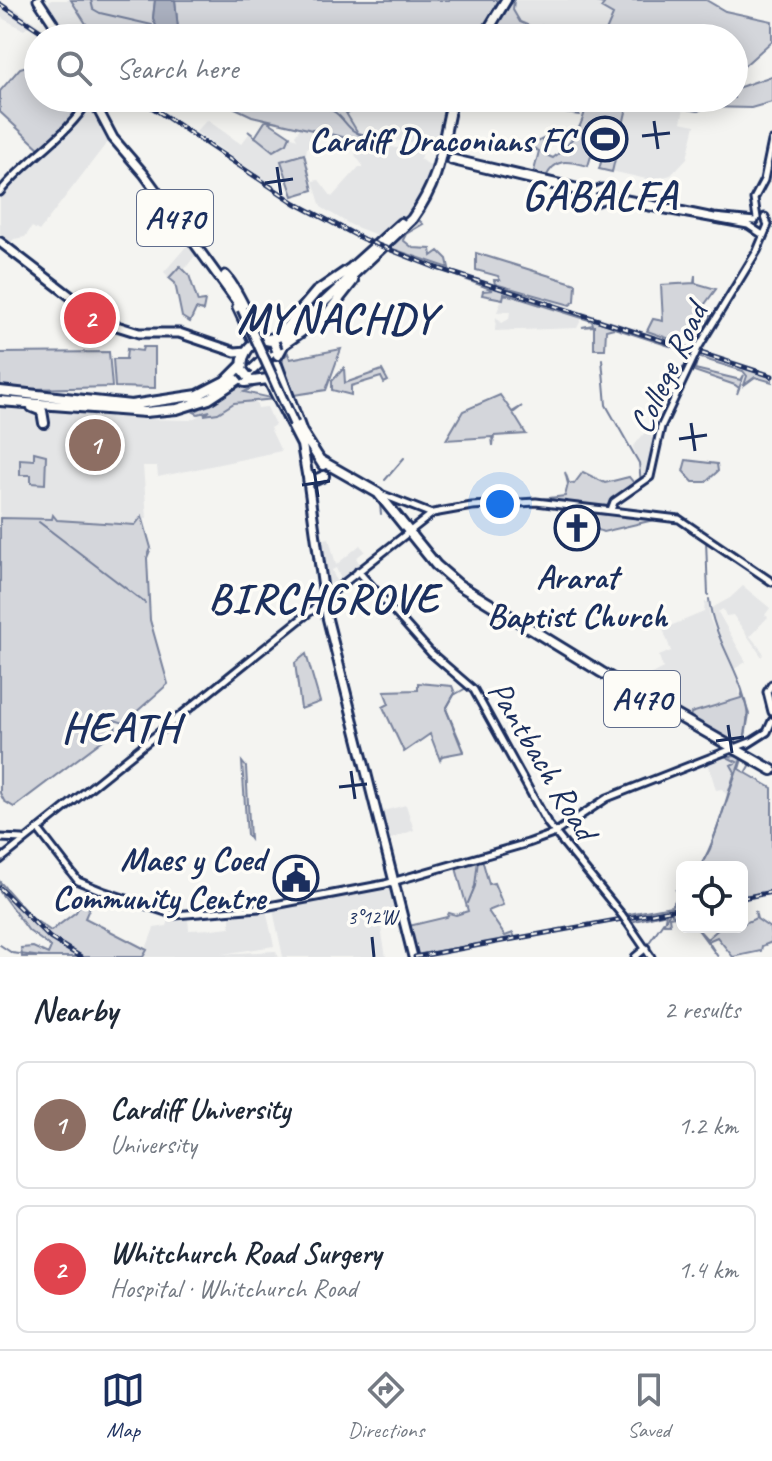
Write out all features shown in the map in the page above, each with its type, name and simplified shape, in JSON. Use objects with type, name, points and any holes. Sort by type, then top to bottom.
[{"type":"highway","points":[[492,24],[508,0]]},
{"type":"highway","points":[[136,413],[199,400],[226,386],[261,360],[413,219],[432,178],[448,112]]},
{"type":"highway","points":[[0,398],[136,413],[180,414],[201,407],[245,372],[248,350],[258,340],[273,345],[290,340],[327,314],[356,277],[413,219],[435,180],[449,112]]},
{"type":"highway","points":[[302,432],[280,377],[273,345],[312,295],[413,219]]},
{"type":"highway","points":[[280,377],[280,355],[290,340]]},
{"type":"highway","points":[[264,376],[277,365]]},
{"type":"highway","points":[[136,413],[198,395],[235,374],[245,372],[270,380],[282,407]]},
{"type":"highway","points":[[245,372],[267,379],[302,445]]},
{"type":"highway","points":[[0,398],[138,405],[198,395]]},
{"type":"highway","points":[[0,398],[37,408],[44,414],[44,423]]},
{"type":"highway","name":"A470","points":[[302,432],[320,460],[323,477]]},
{"type":"highway","name":"A470","points":[[302,445],[307,474],[313,479],[336,475],[376,494]]},
{"type":"highway","name":"A470","points":[[320,460],[376,494],[459,585],[772,771]]},
{"type":"main road","points":[[38,0],[54,24]]},
{"type":"main road","name":"A470","points":[[97,112],[113,138],[230,286],[295,423],[302,445]]},
{"type":"main road","points":[[0,242],[104,322],[139,333],[179,333],[235,352],[248,350],[251,337],[221,275]]},
{"type":"main road","points":[[221,275],[240,293],[260,334],[273,345]]},
{"type":"main road","points":[[235,352],[245,372]]},
{"type":"main road","name":"A470","points":[[295,423],[302,432]]},
{"type":"main road","points":[[307,474],[324,600],[413,955]]},
{"type":"main road","points":[[310,498],[323,477]]},
{"type":"street","points":[[0,192],[21,169],[59,139],[84,112]]},
{"type":"street","points":[[765,226],[756,217],[754,199],[764,180],[772,141]]},
{"type":"street","points":[[451,160],[593,193],[602,188],[606,197]]},
{"type":"street","points":[[593,193],[598,202],[606,197],[765,226]]},
{"type":"street","points":[[606,197],[714,217],[756,217],[765,226]]},
{"type":"street","name":"College Road","points":[[611,510],[614,502],[650,477],[661,427],[698,348],[758,249],[765,226]]},
{"type":"street","points":[[376,494],[432,514]]},
{"type":"street","points":[[0,860],[432,514],[469,507],[532,502],[683,521],[772,582]]},
{"type":"street","name":"Pantbach Road","points":[[358,571],[421,643],[474,690],[554,833],[622,915],[651,957]]},
{"type":"street","points":[[772,684],[767,692],[772,712]]},
{"type":"street","points":[[38,829],[79,882],[173,915],[273,906],[394,882],[554,833],[604,800],[750,742],[767,732],[772,721]]},
{"type":"street","points":[[0,838],[24,839]]},
{"type":"street","points":[[635,957],[646,948]]},
{"type":"shaded area","points":[[51,0],[71,0],[86,24],[60,24],[47,5]]},
{"type":"shaded area","points":[[71,0],[155,0],[155,24],[86,24]]},
{"type":"shaded area","points":[[175,0],[505,0],[491,13],[493,16],[489,24],[178,24]]},
{"type":"shaded area","points":[[513,0],[606,0],[616,4],[619,12],[612,24],[521,24],[510,18],[509,5]]},
{"type":"shaded area","points":[[514,0],[513,10],[525,24],[496,24]]},
{"type":"shaded area","points":[[590,0],[706,0],[725,11],[772,21],[772,41],[748,62],[748,24],[609,24],[613,15],[601,8],[604,4]]},
{"type":"shaded area","points":[[0,2],[36,24],[24,24],[24,30],[0,17]]},
{"type":"shaded area","points":[[24,67],[24,112],[79,112],[42,151],[0,112],[0,91]]},
{"type":"shaded area","points":[[772,76],[772,102],[748,108],[748,84]]},
{"type":"shaded area","points":[[88,112],[94,112],[109,140],[39,231],[32,227],[25,237],[14,239],[8,246],[0,240],[0,195],[17,176],[62,140]]},
{"type":"shaded area","points":[[244,112],[352,112],[346,113],[358,133],[364,135],[355,146],[351,139]]},
{"type":"shaded area","points":[[345,112],[444,112],[436,145],[383,139],[374,129],[369,129],[367,135],[358,133]]},
{"type":"shaded area","points":[[585,112],[626,112],[612,172],[599,169],[602,159],[591,156],[588,166],[563,162],[554,166],[546,177],[533,175],[539,151],[529,146],[545,138],[544,154],[553,158],[569,143]]},
{"type":"shaded area","points":[[625,112],[683,112],[681,122],[695,125],[687,158],[671,175],[651,180],[611,171]]},
{"type":"shaded area","points":[[207,120],[241,144],[249,134],[273,151],[287,143],[290,136],[297,139],[295,135],[301,127],[338,136],[338,139],[318,134],[314,148],[307,147],[306,154],[281,161],[284,171],[271,184],[196,132]]},
{"type":"shaded area","points":[[266,120],[290,136],[287,143],[273,151],[255,137]]},
{"type":"shaded area","points":[[363,144],[423,153],[419,159],[432,166],[416,205],[382,237],[351,225],[321,207],[313,181],[319,180],[332,197],[359,167],[364,167],[355,155]]},
{"type":"shaded area","points":[[304,154],[313,190],[293,196],[281,161]]},
{"type":"shaded area","points":[[419,220],[423,224],[406,234],[403,240],[413,248],[431,249],[432,256],[439,251],[447,259],[449,268],[390,248]]},
{"type":"shaded area","points":[[190,242],[198,252],[184,270],[180,266],[169,277],[164,272]]},
{"type":"shaded area","points":[[476,253],[576,284],[575,301],[570,305],[495,284],[494,280],[500,280],[498,276],[476,270]]},
{"type":"shaded area","points":[[180,266],[189,275],[198,302],[205,301],[203,311],[196,309],[190,322],[182,317],[175,283],[169,278]]},
{"type":"shaded area","points":[[449,273],[693,352],[692,357],[682,350],[614,328],[606,330],[605,349],[594,349],[594,326],[582,327],[593,325],[592,321],[504,294],[503,299],[482,295],[483,291],[493,290]]},
{"type":"shaded area","points":[[695,275],[695,283],[716,289],[702,308],[712,317],[700,337],[692,334],[676,337],[676,341],[647,331],[653,319],[663,321],[661,285],[694,283]]},
{"type":"shaded area","points":[[78,288],[118,313],[112,324],[71,297]]},
{"type":"shaded area","points":[[504,294],[582,318],[577,328],[495,331],[496,317],[502,323],[509,319],[510,311],[497,312]]},
{"type":"shaded area","points":[[585,312],[695,348],[693,352],[583,316]]},
{"type":"shaded area","points":[[143,347],[155,347],[155,388],[115,387],[113,359],[126,359],[127,349],[142,351]]},
{"type":"shaded area","points":[[341,349],[326,390],[294,395],[290,391],[282,374],[283,358],[288,353],[290,359]]},
{"type":"shaded area","points":[[109,352],[112,387],[29,389],[28,394],[0,389],[0,353]]},
{"type":"shaded area","points":[[697,353],[772,377],[772,382],[755,377],[744,385],[747,376],[743,371],[698,357],[695,369],[741,380],[744,375],[737,394],[739,388],[735,385],[691,370]]},
{"type":"shaded area","points":[[344,368],[345,383],[382,370],[388,381],[384,383],[381,377],[351,386],[351,395],[332,390],[332,381]]},
{"type":"shaded area","points":[[246,383],[254,387],[244,392],[275,399],[234,403],[218,413],[204,415],[210,411],[194,412]]},
{"type":"shaded area","points":[[500,395],[512,412],[522,406],[513,413],[526,434],[494,436],[493,446],[492,437],[446,440],[463,411]]},
{"type":"shaded area","points":[[255,400],[258,408],[267,407],[275,425],[270,428],[281,451],[158,477],[157,466],[143,466],[147,518],[136,525],[0,521],[0,405],[143,415],[144,419],[190,420],[229,401]]},
{"type":"shaded area","points":[[651,425],[658,428],[648,433],[655,441],[651,470],[641,480],[642,472],[633,447]]},
{"type":"shaded area","points":[[34,452],[46,455],[45,484],[31,483],[31,475],[20,475],[20,459],[34,460]]},
{"type":"shaded area","points":[[686,460],[717,464],[718,471],[706,482],[693,482],[683,471]]},
{"type":"shaded area","points":[[565,472],[569,483],[574,484],[583,472],[605,483],[629,477],[637,487],[607,507],[533,500],[565,496],[568,484]]},
{"type":"shaded area","points":[[556,507],[658,519],[603,532],[589,526],[587,541],[573,537],[567,515]]},
{"type":"shaded area","points":[[53,515],[57,520],[135,525],[142,516],[151,548],[147,558],[150,620],[168,684],[124,723],[114,720],[116,730],[14,807],[4,801],[0,793],[0,518],[52,519]]},
{"type":"shaded area","points":[[329,538],[336,565],[360,545],[365,551],[356,558],[361,566],[342,582],[336,568],[332,570],[338,586],[328,592],[319,540]]},
{"type":"shaded area","points":[[743,586],[770,608],[765,615],[768,617],[750,636],[763,652],[762,657],[733,615],[726,616],[723,609],[718,612],[746,662],[734,669],[710,609],[730,598]]},
{"type":"shaded area","points":[[705,602],[708,602],[710,619],[739,683],[740,697],[686,715],[637,689],[642,679],[663,668],[659,656],[671,651],[663,629],[704,612]]},
{"type":"shaded area","points":[[306,654],[320,702],[301,709],[295,663]]},
{"type":"shaded area","points":[[418,683],[452,686],[455,693],[446,709],[463,752],[442,756],[440,760],[430,734],[404,752],[383,707],[389,704],[384,691],[418,690]]},
{"type":"shaded area","points":[[742,694],[749,714],[744,742],[731,743],[690,718],[691,713],[741,698]]},
{"type":"shaded area","points":[[729,755],[740,758],[728,797],[722,789],[716,790],[708,763]]},
{"type":"shaded area","points":[[727,757],[742,759],[739,769],[772,788],[772,891],[748,896],[748,861],[703,861],[735,772],[731,765],[737,762]]},
{"type":"shaded area","points":[[242,762],[246,767],[250,839],[247,835]]},
{"type":"shaded area","points":[[406,805],[414,830],[386,841],[379,812]]},
{"type":"shaded area","points":[[482,859],[489,884],[494,883],[503,905],[488,911],[505,936],[513,933],[515,938],[415,955],[409,926],[447,917],[449,913],[456,915],[468,911],[456,868]]},
{"type":"shaded area","points":[[0,882],[32,918],[51,931],[76,912],[83,899],[92,902],[85,918],[147,950],[143,957],[22,957],[21,948],[33,947],[48,954],[51,947],[29,931],[0,892]]},
{"type":"shaded area","points":[[390,887],[399,913],[385,916],[386,920],[380,922],[386,957],[283,957],[273,910]]},
{"type":"shaded area","points":[[676,899],[676,909],[663,912],[672,911],[676,916],[676,918],[669,917],[670,924],[664,924],[666,913],[631,922],[631,917],[624,915],[671,906]]},
{"type":"shaded area","points":[[266,910],[274,946],[222,954],[275,951],[279,957],[143,957],[154,928],[167,926],[170,917],[188,918],[189,930],[212,929],[230,927],[230,914]]},
{"type":"shaded area","points":[[755,911],[757,919],[770,928],[772,942],[762,946],[761,951],[733,957],[717,937],[708,941],[718,957],[700,933],[707,939],[714,933],[748,933],[748,922],[756,918]]},
{"type":"water","points":[[155,0],[175,0],[178,24],[155,24]]},
{"type":"waterway","points":[[91,0],[93,9],[100,13],[148,24]]},
{"type":"waterway","points":[[334,112],[352,130],[365,136]]},
{"type":"waterway","points":[[602,359],[606,405],[639,463],[641,483]]},
{"type":"waterway","points":[[385,480],[404,458]]},
{"type":"waterway","points":[[380,504],[381,514]]},
{"type":"waterway","points":[[39,522],[145,603]]},
{"type":"waterway","points":[[706,540],[708,595]]},
{"type":"waterway","points":[[709,599],[716,627],[744,696],[748,718],[744,741]]},
{"type":"waterway","points":[[464,751],[446,709],[454,695],[468,687]]},
{"type":"waterway","points":[[703,861],[741,759]]},
{"type":"waterway","points":[[468,903],[475,886],[478,860]]},
{"type":"waterway","points":[[648,944],[669,914]]},
{"type":"waterway","points":[[0,945],[12,953],[42,957]]},
{"type":"railway","points":[[0,4],[30,24]]},
{"type":"railway","points":[[159,112],[295,203],[363,239],[434,267],[772,376]]},
{"type":"railway","points":[[0,888],[50,938],[81,957]]},
{"type":"railway","points":[[748,897],[772,892]]},
{"type":"railway","points":[[415,957],[676,909]]},
{"type":"place","name":"Cardiff Draconians FC","points":[[605,139]]},
{"type":"place","name":"Whitchurch Road Surgery","points":[[90,318]]},
{"type":"place","name":"Cardiff University","points":[[95,445]]},
{"type":"place","name":"Ararat Baptist Church","points":[[577,528]]},
{"type":"place","name":"Maes y Coed Community Centre","points":[[296,878]]},
{"type":"district","name":"GABALFA","points":[[600,195]]},
{"type":"district","name":"MYNACHDY","points":[[337,318]]},
{"type":"district","name":"BIRCHGROVE","points":[[324,598]]},
{"type":"district","name":"HEATH","points":[[121,727]]}]
